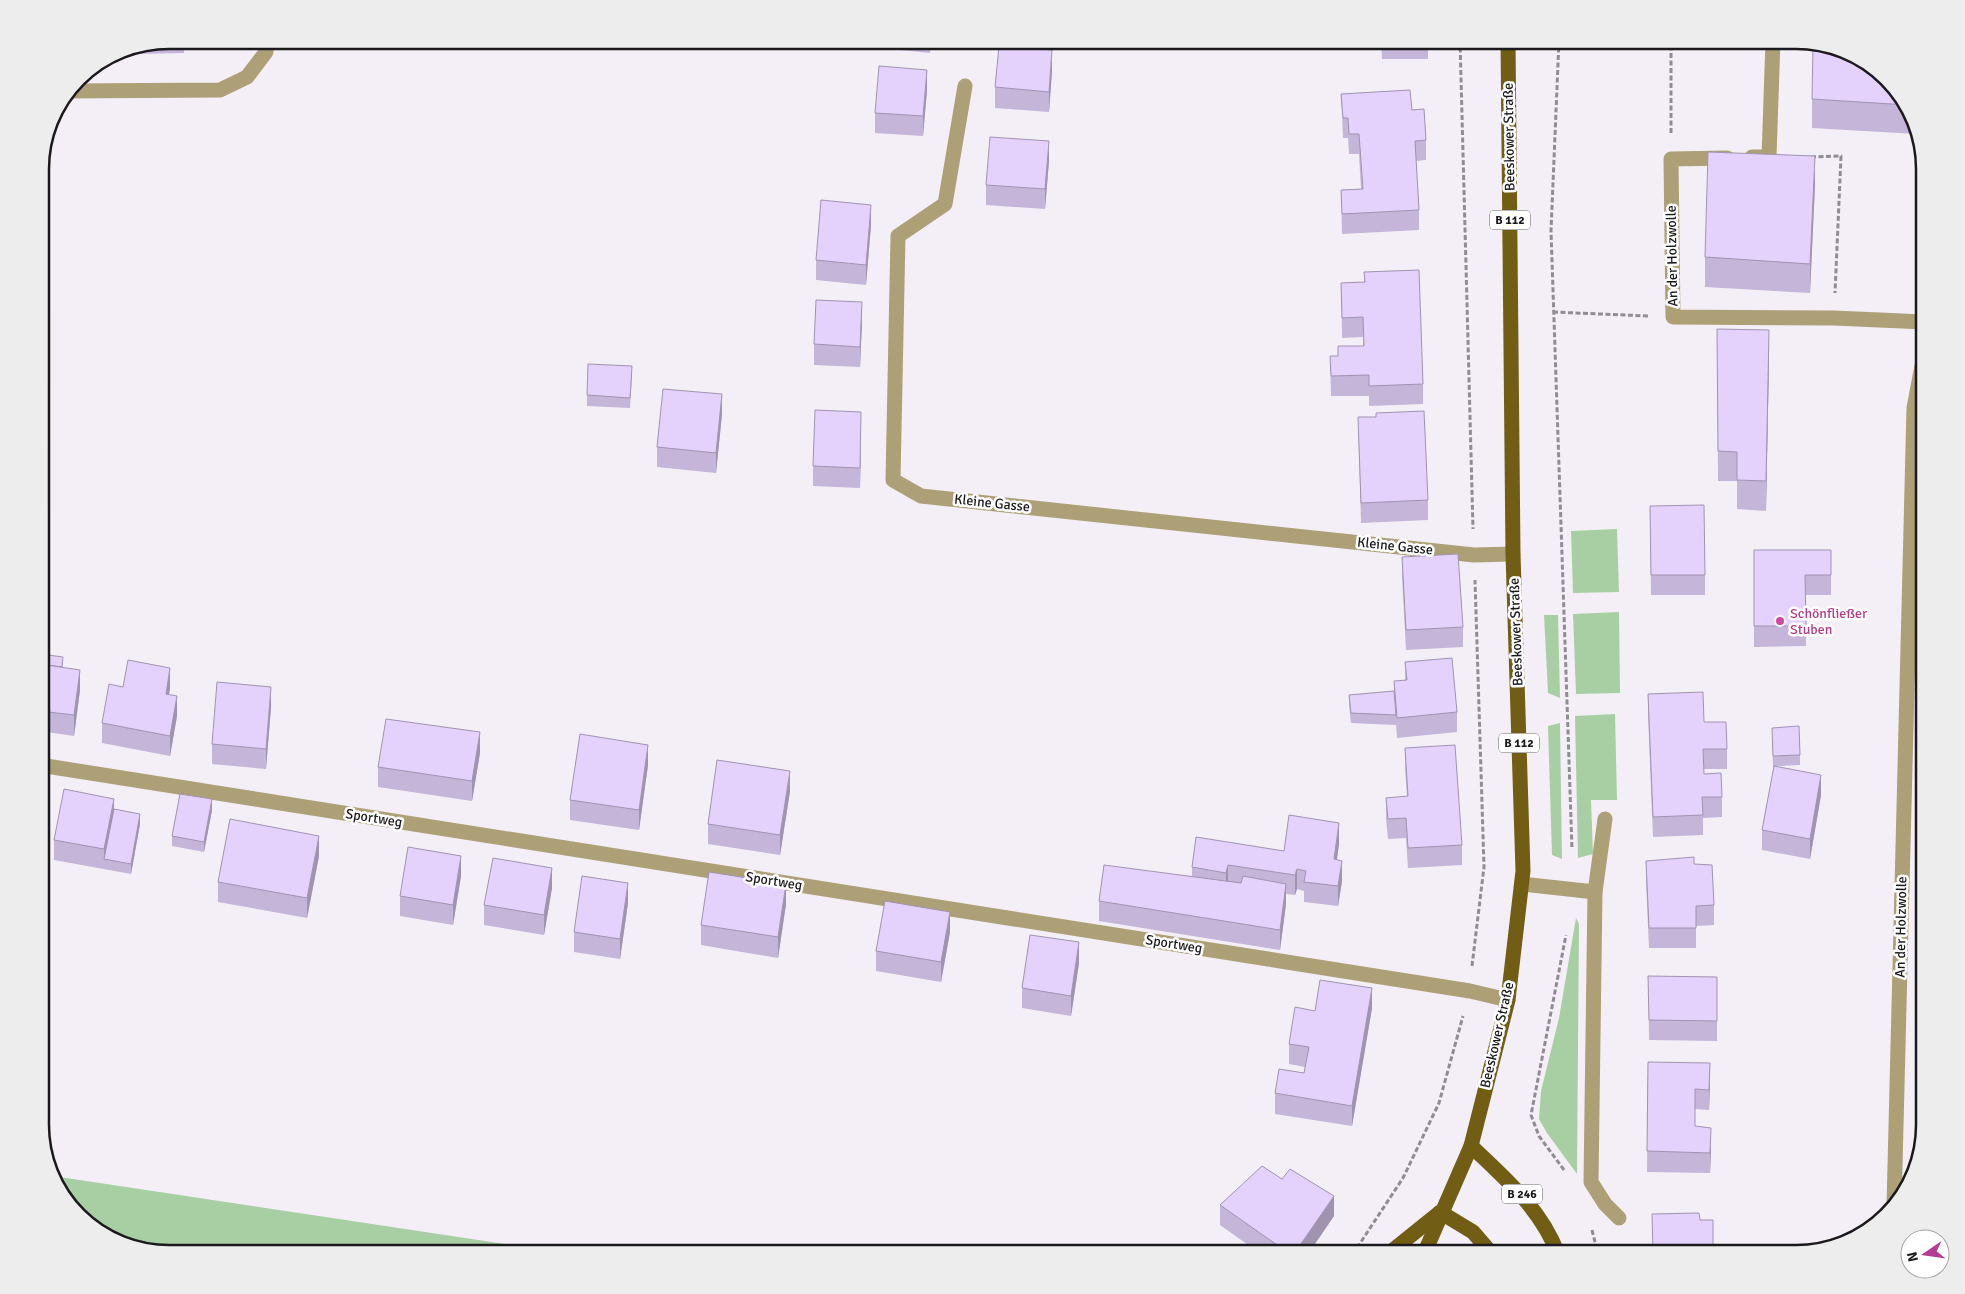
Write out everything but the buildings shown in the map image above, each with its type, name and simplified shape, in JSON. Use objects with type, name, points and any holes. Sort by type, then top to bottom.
[{"type":"main road","name":"Beeskower Straße","points":[[1440,1212],[1471,1146],[1508,1000],[1522,884],[1513,554],[1508,49]]},
{"type":"main road","name":"B 246","points":[[1471,1146],[1522,1194],[1541,1221],[1553,1245]]},
{"type":"main road","name":"B 112","points":[[1399,1245],[1440,1212]]},
{"type":"main road","name":"B 112","points":[[1427,1245],[1440,1212]]},
{"type":"main road","points":[[1440,1212],[1473,1232],[1484,1245]]},
{"type":"street","points":[[78,91],[220,90],[247,77],[266,52],[266,49]]},
{"type":"street","points":[[1671,158],[1769,157],[1773,49]]},
{"type":"street","name":"Kleine Gasse","points":[[965,86],[945,204],[898,236],[893,480],[921,496],[1474,555],[1513,554]]},
{"type":"street","name":"An der Holzwolle","points":[[1671,158],[1673,317],[1834,318],[1916,322]]},
{"type":"street","name":"An der Holzwolle","points":[[1894,1194],[1914,408],[1916,397]]},
{"type":"street","name":"Sportweg","points":[[49,766],[1470,991],[1508,1000]]},
{"type":"street","points":[[1605,819],[1594,892],[1591,1182],[1605,1204],[1619,1218]]},
{"type":"street","points":[[1522,884],[1594,892]]},
{"type":"path","points":[[1359,1245],[1403,1178],[1439,1103],[1470,991],[1484,867],[1460,49]]},
{"type":"path","points":[[1559,49],[1552,231],[1572,836],[1567,927],[1531,1115],[1539,1136],[1568,1175]]},
{"type":"path","points":[[1671,49],[1671,158]]},
{"type":"path","points":[[1769,157],[1841,156],[1834,318]]},
{"type":"path","points":[[1554,312],[1673,317]]},
{"type":"path","points":[[1589,1224],[1595,1245]]},
{"type":"green space","points":[[1617,529],[1619,592],[1573,593],[1571,531]]},
{"type":"green space","points":[[1619,612],[1620,693],[1576,694],[1573,614]]},
{"type":"green space","points":[[1544,615],[1558,615],[1560,698],[1548,693]]},
{"type":"green space","points":[[1615,714],[1617,800],[1591,800],[1593,854],[1578,858],[1575,716]]},
{"type":"green space","points":[[1560,723],[1562,859],[1552,855],[1548,726]]},
{"type":"green space","points":[[1576,918],[1579,924],[1577,1174],[1539,1119],[1541,1091],[1559,1018]]},
{"type":"green space","points":[[61,1177],[511,1245],[153,1244],[130,1239],[102,1225],[78,1204]]},
{"type":"place","name":"Schönfließer Stuben","points":[[1780,621]]}]
